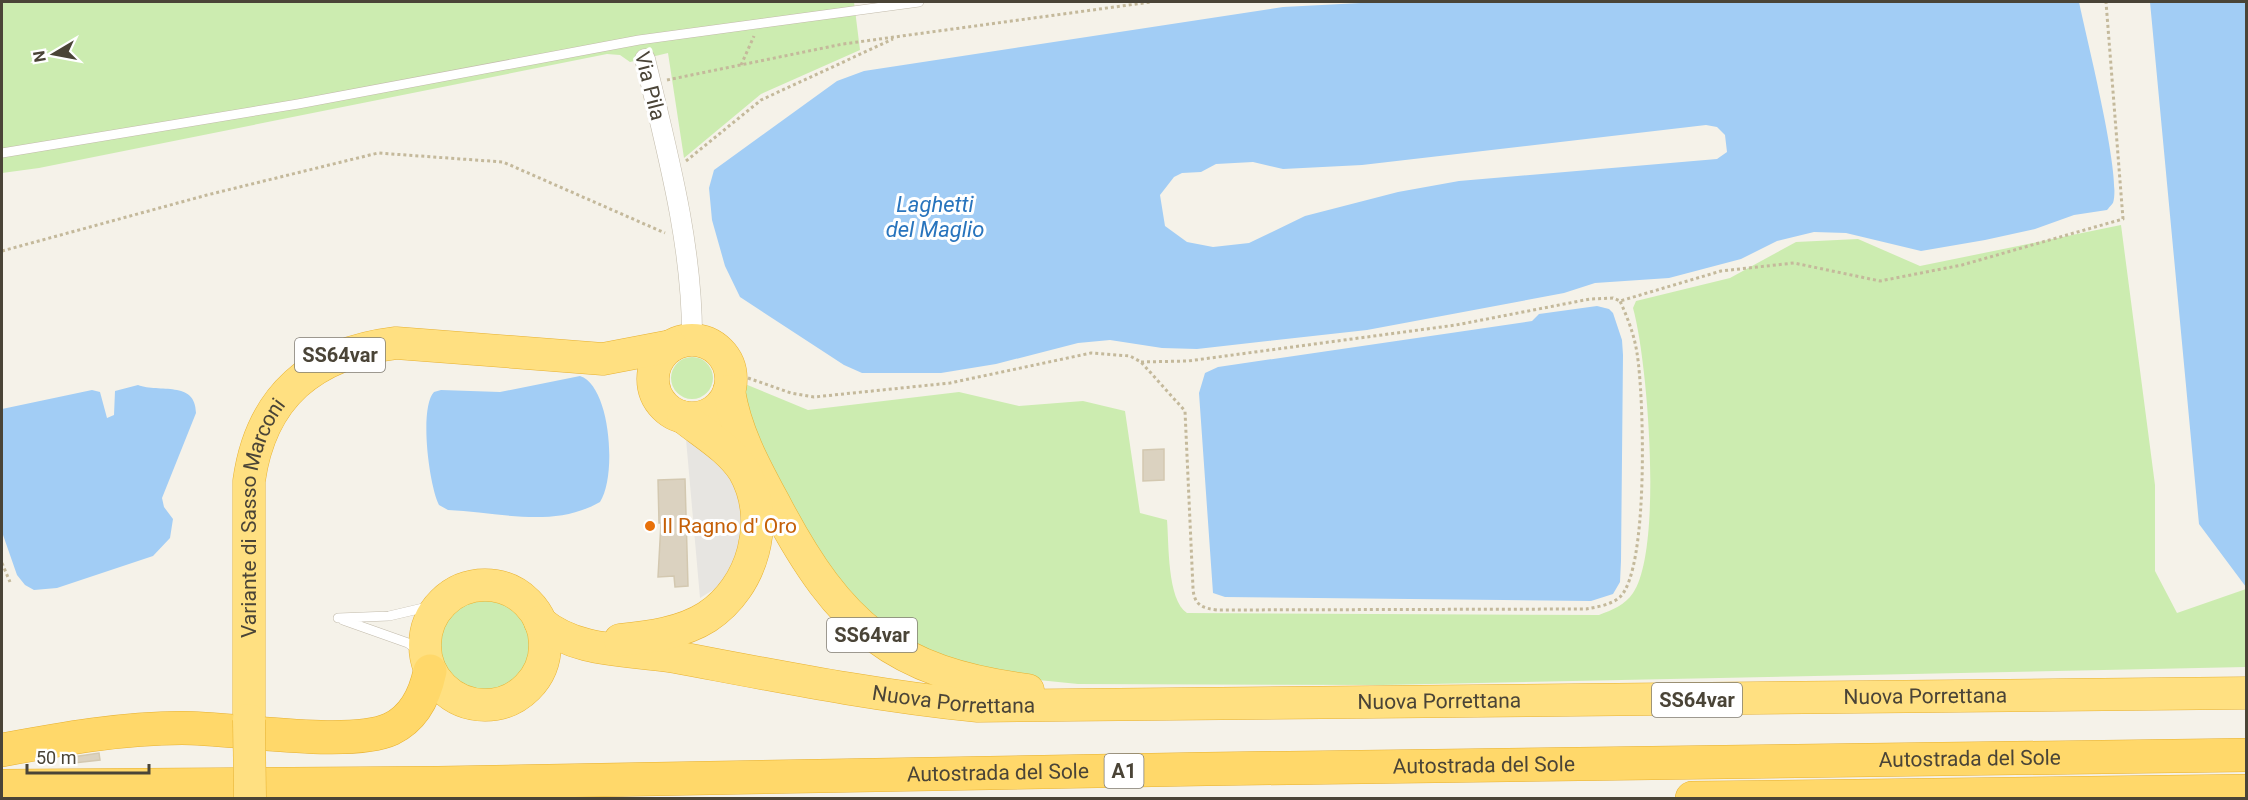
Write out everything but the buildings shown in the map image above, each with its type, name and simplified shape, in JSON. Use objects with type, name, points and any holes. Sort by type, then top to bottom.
[{"type":"highway","name":"Variante di Sasso Marconi","points":[[250,798],[249,481],[253,454],[262,429],[277,405],[295,385],[320,366],[342,354],[368,346],[396,343],[603,359]]},
{"type":"highway","name":"SS64var","points":[[603,359],[682,343],[712,346],[726,362],[740,436],[801,553],[831,595],[872,635],[913,660],[960,678],[989,685],[1147,706]]},
{"type":"highway","points":[[654,388],[656,364],[682,343]]},
{"type":"highway","name":"SS64var","points":[[540,622],[553,633],[576,643],[639,638],[687,627],[707,617],[721,605],[746,572],[758,531],[752,492],[744,472],[716,442],[683,417],[665,407],[654,388],[632,372],[603,359]]},
{"type":"highway","points":[[683,417],[705,416],[723,401],[729,381]]},
{"type":"highway","name":"SS64var","points":[[428,663],[440,686],[455,697],[472,704],[490,705],[508,701],[524,691],[535,677],[543,660],[545,641],[540,622],[532,607],[519,595],[495,586],[469,586],[453,593],[440,604]]},
{"type":"highway","points":[[2,750],[87,736],[168,728],[332,736],[371,735],[391,729],[407,718],[427,688],[428,663],[425,637],[430,620],[440,604]]},
{"type":"highway","points":[[576,643],[638,653]]},
{"type":"highway","name":"SS64var","points":[[535,677],[574,664],[638,653]]},
{"type":"highway","name":"Nuova Porrettana","points":[[638,653],[672,657],[837,689],[978,706],[2247,693]]},
{"type":"highway","name":"Autostrada del Sole","points":[[2,786],[450,783],[1206,769],[2247,755]]},
{"type":"highway","name":"Autostrada del Sole","points":[[1692,798],[2247,791]]},
{"type":"street","name":"Via Pila","points":[[645,59],[674,186],[693,292],[682,343]]},
{"type":"lane","name":"Via Pila","points":[[645,59],[639,40],[919,2]]},
{"type":"lane","points":[[2,153],[298,104],[639,40]]},
{"type":"lane","points":[[428,663],[408,643],[338,618],[389,616],[440,604]]},
{"type":"path","points":[[650,84],[843,44],[1151,2]]},
{"type":"path","points":[[1141,362],[1188,361],[1456,325],[1590,299],[1612,298],[1620,301],[1721,271],[1794,263],[1880,281],[1962,265],[2123,219],[2106,2]]},
{"type":"path","points":[[741,65],[759,25]]},
{"type":"path","points":[[682,164],[760,100],[896,38]]},
{"type":"path","points":[[2,251],[207,195],[378,153],[503,162],[663,232]]},
{"type":"path","points":[[729,381],[814,397],[950,383],[1091,353],[1130,356],[1141,362],[1185,411],[1193,588],[1196,602],[1202,608],[1217,610],[1586,609],[1610,603],[1620,597],[1629,584],[1637,550],[1640,516],[1641,385],[1631,323],[1620,301]]},
{"type":"path","points":[[2,563],[10,582]]},
{"type":"green space","points":[[2,2],[854,2],[860,50],[761,94],[684,158],[668,53],[630,62],[620,55],[607,54],[39,168],[2,173]]},
{"type":"green space","points":[[2121,225],[2155,485],[2155,571],[2177,613],[2246,589],[2246,667],[1382,685],[1078,684],[989,675],[915,648],[836,585],[749,433],[742,390],[745,384],[808,410],[959,392],[1019,406],[1083,401],[1125,411],[1140,513],[1167,520],[1172,584],[1180,606],[1187,613],[1599,615],[1622,604],[1633,593],[1642,571],[1648,538],[1650,454],[1648,410],[1639,334],[1633,308],[1636,301],[1730,278],[1796,242],[1858,239],[1920,266]]},
{"type":"green space","points":[[692,357],[700,358],[707,363],[712,370],[712,386],[707,393],[700,398],[692,399],[684,398],[677,393],[672,386],[671,378],[672,370],[677,363],[684,358]]},
{"type":"green space","points":[[484,600],[502,604],[516,614],[526,628],[530,646],[526,664],[516,678],[502,688],[484,692],[466,688],[452,678],[442,664],[438,646],[442,628],[452,614],[466,604]]},
{"type":"shaded area","points":[[686,439],[710,448],[740,492],[746,533],[726,582],[700,598]]},
{"type":"water","name":"Laghetti del Maglio","points":[[1380,2],[2079,2],[2108,137],[2114,188],[2113,203],[2107,210],[2074,215],[2035,229],[1921,251],[1846,233],[1814,232],[1777,241],[1741,259],[1669,278],[1595,283],[1564,293],[1367,330],[1197,349],[1162,348],[1110,340],[1078,343],[996,364],[941,373],[862,373],[844,365],[740,297],[725,266],[712,220],[709,188],[714,170],[837,81],[864,71],[1283,7]],"holes":[[[1706,125],[1717,127],[1725,135],[1727,152],[1717,159],[1459,181],[1398,192],[1305,216],[1249,243],[1213,247],[1187,242],[1165,226],[1160,195],[1174,177],[1182,173],[1201,172],[1216,164],[1253,162],[1283,169],[1362,165]]]},
{"type":"water","points":[[2150,2],[2246,2],[2246,587],[2199,524]]},
{"type":"water","points":[[1597,306],[1609,309],[1613,313],[1622,340],[1623,355],[1621,561],[1620,582],[1613,594],[1591,601],[1225,597],[1213,593],[1199,393],[1205,373],[1218,367],[1532,321],[1539,314]]},
{"type":"water","points":[[580,376],[590,383],[599,396],[608,433],[608,473],[600,502],[564,515],[545,517],[448,510],[439,505],[429,465],[426,430],[429,401],[434,392],[441,390],[500,392]]},
{"type":"water","points":[[138,385],[183,392],[190,396],[194,403],[196,413],[162,498],[164,507],[173,519],[170,538],[153,556],[57,588],[34,590],[25,585],[17,575],[2,532],[2,409],[92,390],[100,392],[107,418],[114,415],[115,391]]},
{"type":"place","name":"Il Ragno d' Oro","points":[[650,526]]}]
